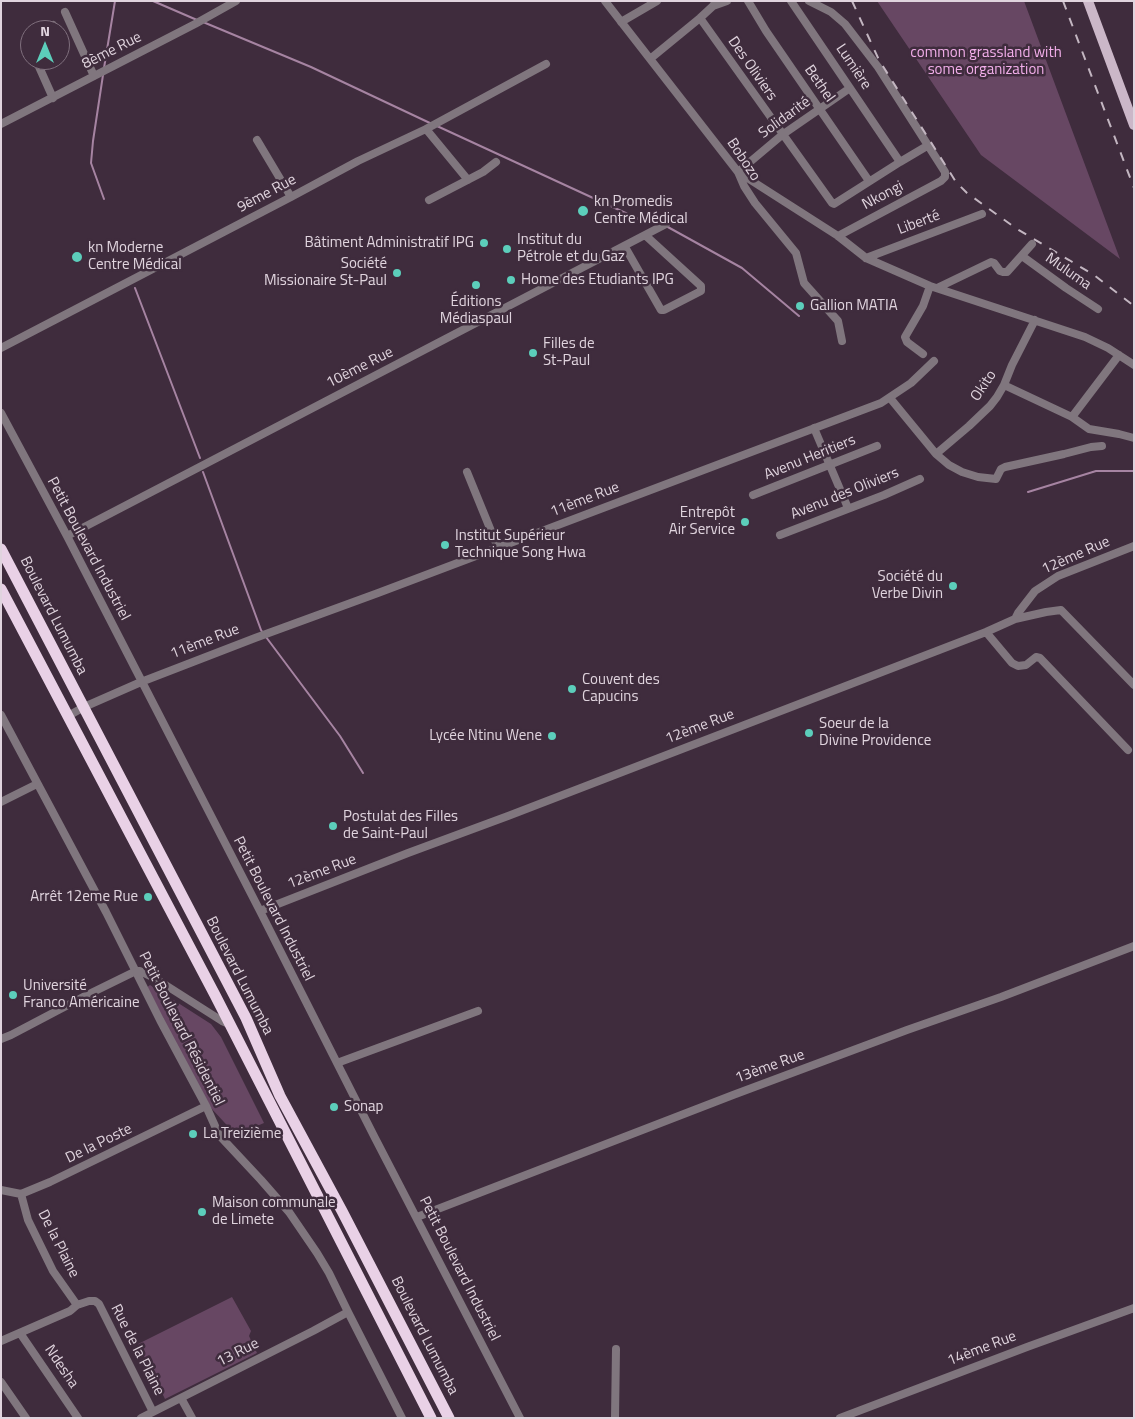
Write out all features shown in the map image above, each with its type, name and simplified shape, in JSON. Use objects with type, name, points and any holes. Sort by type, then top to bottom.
[{"type":"highway","name":"Boulevard Lumumba","points":[[3,555],[246,1018],[280,1096],[449,1418]]},
{"type":"highway","name":"Boulevard Lumumba","points":[[1,589],[215,994],[431,1418]]},
{"type":"main road","points":[[1088,1],[1134,125]]},
{"type":"street","name":"8ème Rue","points":[[1,124],[236,1]]},
{"type":"street","name":"Bobozo","points":[[605,1],[738,172],[744,186],[756,203],[796,254],[804,284],[838,321],[842,341]]},
{"type":"street","points":[[621,22],[657,1]]},
{"type":"street","points":[[650,59],[715,4],[727,1]]},
{"type":"street","name":"Bethel","points":[[748,1],[766,31],[869,181]]},
{"type":"street","name":"Lumière","points":[[791,1],[900,162]]},
{"type":"street","points":[[782,135],[834,204],[927,146],[878,67],[845,24],[831,12],[809,1]]},
{"type":"street","points":[[65,12],[94,76]]},
{"type":"street","name":"Des Oliviers","points":[[700,18],[782,135]]},
{"type":"street","name":"9ème Rue","points":[[1,348],[358,161],[426,129],[546,64]]},
{"type":"street","points":[[40,70],[53,98]]},
{"type":"street","name":"Solidarité","points":[[738,172],[782,135],[850,88]]},
{"type":"street","points":[[426,129],[468,180]]},
{"type":"street","points":[[257,140],[291,197]]},
{"type":"street","name":"Nkongi","points":[[838,236],[941,181],[945,177],[944,172],[927,146]]},
{"type":"street","points":[[429,200],[483,172],[496,162]]},
{"type":"street","points":[[738,172],[838,236],[866,258],[933,287],[1085,337],[1134,365]]},
{"type":"street","name":"Liberté","points":[[866,258],[982,214]]},
{"type":"street","name":"10ème Rue","points":[[67,536],[666,224]]},
{"type":"street","points":[[624,246],[661,310],[701,291],[701,286],[645,235]]},
{"type":"street","points":[[923,354],[907,342],[905,337],[933,287],[990,262],[994,263],[1000,271],[1007,272],[1032,244]]},
{"type":"street","name":"Muluma","points":[[1022,256],[1098,309]]},
{"type":"street","name":"Okito","points":[[936,454],[990,406],[1004,385],[1035,320]]},
{"type":"street","points":[[1072,417],[1119,355]]},
{"type":"street","name":"11ème Rue","points":[[68,716],[141,682],[273,631],[881,403],[911,383],[934,361]]},
{"type":"street","points":[[1004,385],[1072,417],[1089,429],[1134,438]]},
{"type":"street","points":[[890,398],[936,454],[949,465],[962,472],[993,480],[998,477],[1001,469],[1005,467],[1102,446]]},
{"type":"street","name":"Petit Boulevard Industriel","points":[[1,413],[67,536],[520,1418]]},
{"type":"street","points":[[814,428],[848,508]]},
{"type":"street","name":"Avenu Heritiers","points":[[753,495],[877,446]]},
{"type":"street","points":[[467,472],[498,548]]},
{"type":"street","name":"Avenu des Oliviers","points":[[780,534],[884,495],[920,479]]},
{"type":"street","name":"12ème Rue","points":[[260,911],[986,632],[1015,619],[1035,591],[1058,576],[1134,546]]},
{"type":"street","points":[[1015,619],[1062,610],[1134,685]]},
{"type":"street","points":[[986,632],[1012,663],[1018,666],[1026,665],[1036,657],[1040,658],[1128,750]]},
{"type":"street","name":"Petit Boulevard Résidentiel","points":[[1,715],[136,971],[219,1135],[289,1212],[317,1253],[329,1273],[402,1418]]},
{"type":"street","points":[[1,802],[37,784]]},
{"type":"street","name":"13ème Rue","points":[[417,1217],[733,1095],[1134,946]]},
{"type":"street","points":[[1,1038],[11,1035],[136,971],[145,973],[229,1024]]},
{"type":"street","points":[[337,1063],[478,1010]]},
{"type":"street","name":"De la Poste","points":[[21,1194],[50,1182],[206,1106]]},
{"type":"street","points":[[1,1190],[21,1194]]},
{"type":"street","name":"De la Plaine","points":[[21,1194],[28,1220],[53,1271],[77,1305]]},
{"type":"street","name":"Ndesha","points":[[1,1341],[70,1311],[77,1305],[89,1301],[95,1302]]},
{"type":"street","name":"Rue de la Plaine","points":[[95,1302],[99,1304],[153,1412]]},
{"type":"street","name":"14ème Rue","points":[[840,1418],[1134,1308]]},
{"type":"street","name":"13 Rue","points":[[141,1418],[348,1312]]},
{"type":"street","name":"Ndesha","points":[[20,1333],[78,1418]]},
{"type":"street","points":[[615,1418],[616,1349]]},
{"type":"street","points":[[1,1382],[26,1418]]},
{"type":"street","points":[[181,1398],[192,1418]]},
{"type":"green space","name":"common grassland with some organization","points":[[877,1],[1024,1],[1120,259],[981,155]]},
{"type":"green space","points":[[150,985],[211,1024],[221,1037],[264,1123],[236,1135],[211,1108],[146,988]]},
{"type":"green space","points":[[232,1297],[251,1331],[249,1336],[257,1353],[165,1399],[138,1344]]},
{"type":"waterway","points":[[104,68],[115,1]]},
{"type":"waterway","points":[[153,1],[197,20]]},
{"type":"waterway","points":[[203,22],[311,67],[432,124]]},
{"type":"waterway","points":[[103,75],[91,163],[104,199]]},
{"type":"waterway","points":[[437,126],[643,221],[655,220],[662,223]]},
{"type":"waterway","points":[[666,226],[742,268],[799,316]]},
{"type":"waterway","points":[[135,288],[200,458]]},
{"type":"waterway","points":[[1028,492],[1096,471],[1134,471]]},
{"type":"waterway","points":[[203,472],[263,633]]},
{"type":"waterway","points":[[266,637],[340,736],[363,773]]},
{"type":"railway","points":[[852,1],[879,60],[956,182],[967,193],[1017,229],[1094,275],[1134,306]]},
{"type":"railway","points":[[1063,1],[1134,188]]},
{"type":"place","name":"kn Promedis Centre Médical","points":[[583,211]]},
{"type":"place","name":"Bâtiment Administratif IPG","points":[[484,243]]},
{"type":"place","name":"Institut du Pétrole et du Gaz","points":[[507,249]]},
{"type":"place","name":"kn Moderne Centre Médical","points":[[77,257]]},
{"type":"place","name":"Société Missionaire St-Paul","points":[[397,273]]},
{"type":"place","name":"Home des Etudiants IPG","points":[[511,280]]},
{"type":"place","name":"Éditions Médiaspaul","points":[[476,285]]},
{"type":"place","name":"Gallion MATIA","points":[[800,306]]},
{"type":"place","name":"Filles de St-Paul","points":[[533,353]]},
{"type":"place","name":"Entrepôt Air Service","points":[[745,522]]},
{"type":"place","name":"Institut Supérieur Technique Song Hwa","points":[[445,545]]},
{"type":"place","name":"Société du Verbe Divin","points":[[953,586]]},
{"type":"place","name":"Couvent des Capucins","points":[[572,689]]},
{"type":"place","name":"Soeur de la Divine Providence","points":[[809,733]]},
{"type":"place","name":"Lycée Ntinu Wene","points":[[552,736]]},
{"type":"place","name":"Postulat des Filles de Saint-Paul","points":[[333,826]]},
{"type":"place","name":"Arrêt 12eme Rue","points":[[148,897]]},
{"type":"place","name":"Université Franco Américaine","points":[[13,995]]},
{"type":"place","name":"Sonap","points":[[334,1107]]},
{"type":"place","name":"La Treizième","points":[[193,1134]]},
{"type":"place","name":"Maison communale de Limete","points":[[202,1212]]}]
